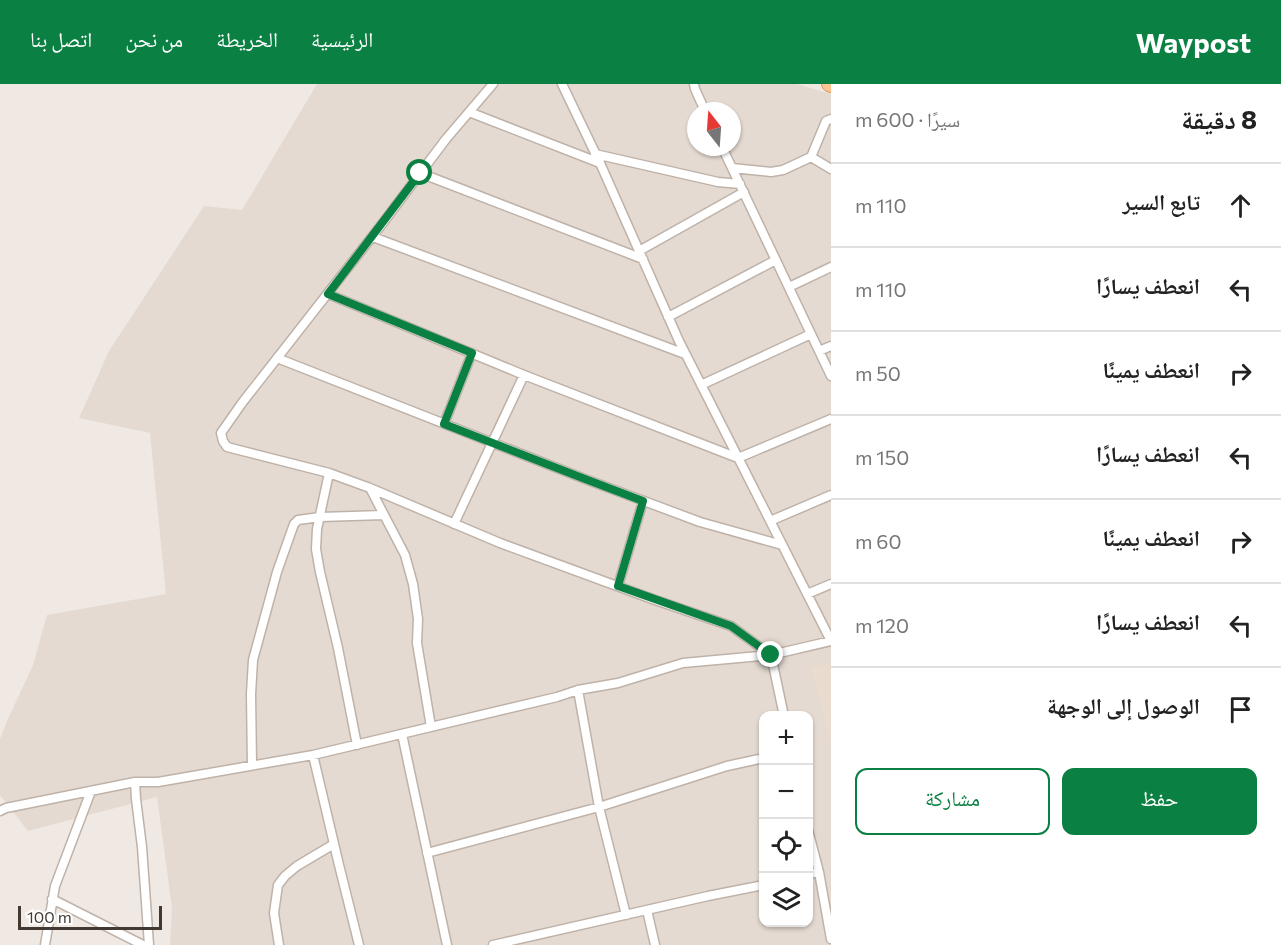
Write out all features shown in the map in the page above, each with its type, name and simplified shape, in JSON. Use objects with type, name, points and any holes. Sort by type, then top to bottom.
[{"type":"street","points":[[493,84],[446,139],[373,237],[242,403],[221,434],[223,441],[228,447],[328,473],[370,488],[500,543],[731,626],[771,655],[783,711]]},
{"type":"street","points":[[0,811],[135,782],[158,782],[313,755],[618,682],[683,663],[771,655],[831,641],[685,354],[600,163],[561,84]]},
{"type":"street","points":[[694,84],[701,102]]},
{"type":"street","points":[[469,112],[600,163]]},
{"type":"street","points":[[732,168],[771,172],[783,170],[811,157],[826,121],[831,119]]},
{"type":"street","points":[[595,154],[742,188]]},
{"type":"street","points":[[726,156],[831,376]]},
{"type":"street","points":[[811,157],[831,169]]},
{"type":"street","points":[[420,173],[641,255]]},
{"type":"street","points":[[641,255],[742,188]]},
{"type":"street","points":[[373,237],[685,354]]},
{"type":"street","points":[[668,317],[776,260]]},
{"type":"street","points":[[789,287],[831,267]]},
{"type":"street","points":[[328,294],[524,375],[738,458],[831,419]]},
{"type":"street","points":[[701,385],[811,334]]},
{"type":"street","points":[[819,351],[831,346]]},
{"type":"street","points":[[444,424],[472,353]]},
{"type":"street","points":[[277,358],[643,501],[700,522],[782,545]]},
{"type":"street","points":[[454,524],[524,375]]},
{"type":"street","points":[[328,473],[317,529],[316,549],[357,745]]},
{"type":"street","points":[[370,488],[405,555],[413,584],[418,620],[417,643],[431,727]]},
{"type":"street","points":[[770,521],[831,495]]},
{"type":"street","points":[[618,586],[643,501]]},
{"type":"street","points":[[252,765],[250,694],[253,660],[277,572],[294,524],[298,520],[320,517],[384,515]]},
{"type":"street","points":[[807,594],[831,584]]},
{"type":"street","points":[[578,690],[598,807],[626,915]]},
{"type":"street","points":[[402,734],[447,945]]},
{"type":"street","points":[[313,755],[359,945]]},
{"type":"street","points":[[427,853],[598,807],[727,766],[759,759]]},
{"type":"street","points":[[135,782],[149,945]]},
{"type":"street","points":[[45,945],[55,886],[91,791]]},
{"type":"street","points":[[279,945],[274,913],[278,885],[297,866],[334,844]]},
{"type":"street","points":[[813,849],[831,939]]},
{"type":"street","points":[[813,873],[819,872]]},
{"type":"street","points":[[493,945],[759,886]]},
{"type":"street","points":[[52,899],[142,945]]},
{"type":"street","points":[[647,910],[654,945]]},
{"type":"shaded area","points":[[317,84],[797,84],[831,94],[831,945],[170,945],[172,908],[157,797],[28,831],[0,795],[0,739],[33,665],[47,615],[166,594],[150,433],[79,418],[109,351],[204,206],[242,210]]},
{"type":"shaded area","points":[[831,663],[831,744],[811,668]]},
{"type":"route","points":[[420,173],[328,294],[472,353],[444,424],[643,501],[618,586],[731,626],[771,655]]}]
